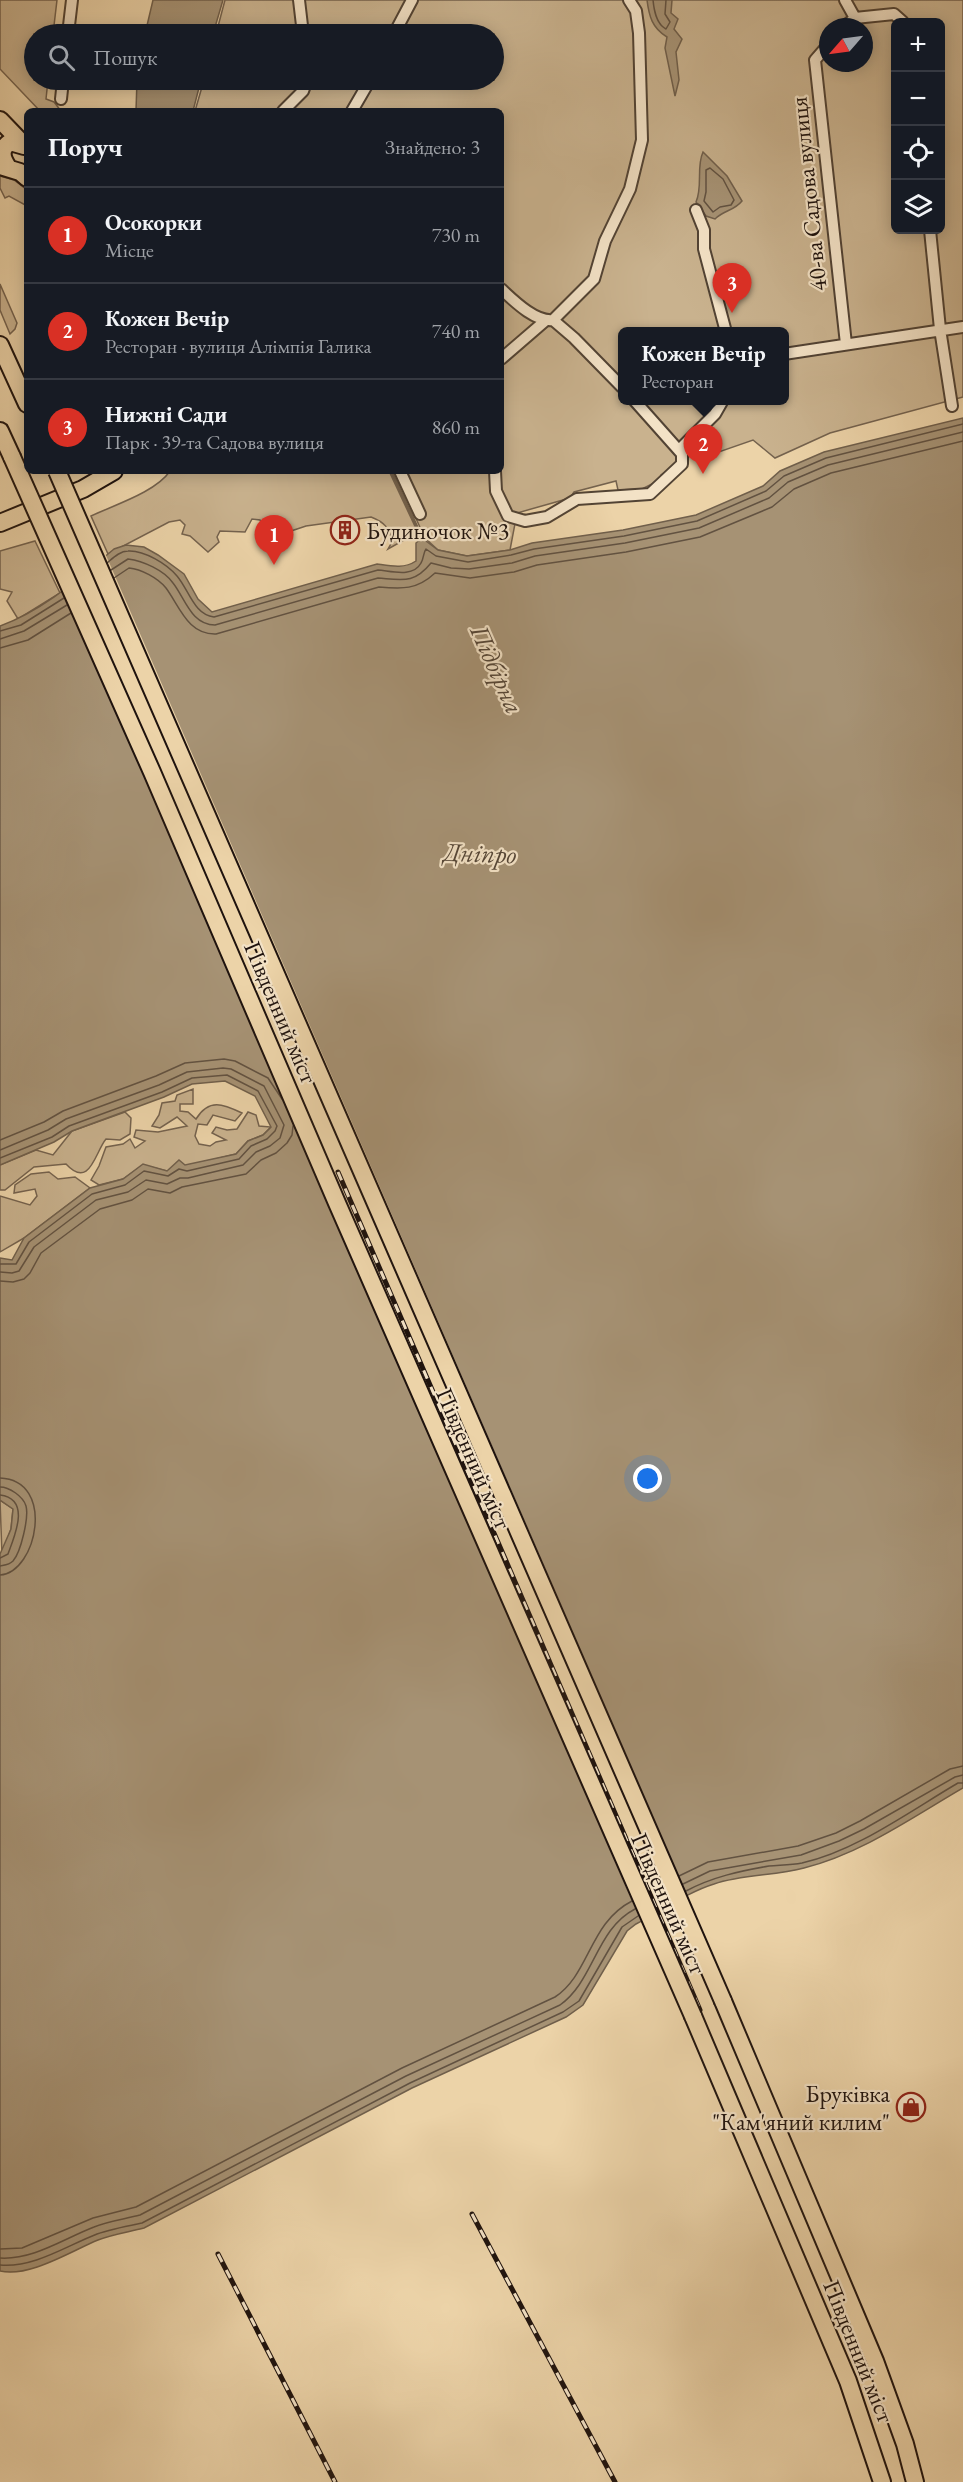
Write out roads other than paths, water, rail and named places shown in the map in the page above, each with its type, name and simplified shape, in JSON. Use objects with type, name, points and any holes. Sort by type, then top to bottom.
[{"type":"highway","points":[[0,120],[24,146]]},
{"type":"highway","points":[[24,147],[10,142],[3,145],[0,150],[4,167],[24,177]]},
{"type":"highway","points":[[0,345],[24,397]]},
{"type":"highway","name":"Південний міст","points":[[0,431],[152,771],[380,1301],[697,2026],[848,2381],[882,2482]]},
{"type":"highway","name":"Південний міст","points":[[58,474],[718,1990],[875,2361],[905,2444],[915,2482]]},
{"type":"highway","points":[[0,513],[88,474]]},
{"type":"highway","points":[[0,523],[83,489],[109,474]]},
{"type":"street","points":[[69,24],[72,0]]},
{"type":"street","points":[[299,0],[302,24]]},
{"type":"street","points":[[399,24],[412,0]]},
{"type":"street","points":[[504,357],[549,321],[594,279],[605,241],[630,189],[642,140],[639,33],[636,11],[629,0]]},
{"type":"street","points":[[845,0],[855,18],[894,14],[898,18]]},
{"type":"street","name":"40-ва Садова вулиця","points":[[819,55],[815,60],[846,344]]},
{"type":"street","points":[[61,99],[62,90]]},
{"type":"street","points":[[287,108],[303,90]]},
{"type":"street","points":[[354,108],[364,90]]},
{"type":"street","points":[[696,210],[704,230],[704,249],[725,327]]},
{"type":"street","points":[[930,234],[940,329],[952,406]]},
{"type":"street","points":[[504,292],[514,302],[574,338],[618,383]]},
{"type":"street","points":[[789,353],[963,327]]},
{"type":"street","points":[[495,474],[496,491],[508,516],[525,521],[548,517],[577,499],[650,494],[682,464],[682,454],[638,405]]},
{"type":"street","points":[[679,450],[715,414],[720,405]]},
{"type":"street","points":[[401,474],[420,513]]},
{"type":"water","points":[[153,0],[223,0],[216,24],[147,24]]},
{"type":"water","points":[[647,0],[672,0],[671,13],[678,19],[674,29],[682,39],[676,52],[679,80],[675,96],[665,48],[667,37],[652,21]]},
{"type":"water","points":[[137,90],[198,90],[194,108],[136,108]]},
{"type":"water","points":[[703,152],[727,176],[742,201],[715,219],[706,216],[696,202]]},
{"type":"water","name":"Дніпро","points":[[963,418],[963,1788],[886,1834],[846,1854],[793,1871],[725,1881],[704,1887],[684,1897],[627,1931],[583,2005],[566,2017],[412,2088],[144,2228],[104,2238],[24,2271],[0,2271],[0,1554],[11,1529],[13,1509],[0,1500],[0,1258],[12,1260],[24,1238],[90,1188],[123,1179],[143,1164],[167,1171],[179,1160],[185,1165],[236,1154],[248,1141],[263,1135],[271,1127],[255,1096],[225,1081],[192,1084],[164,1097],[72,1131],[54,1142],[0,1165],[0,626],[46,603],[114,549],[126,545],[144,547],[184,574],[198,599],[212,612],[377,564],[397,566],[411,564],[416,561],[416,543],[422,538],[438,550],[467,556],[510,550],[532,543],[623,530],[696,515],[763,486],[780,471],[824,452]]},
{"type":"waterway","name":"Підбірна","points":[[392,474],[423,540]]},
{"type":"railway","points":[[338,1172],[700,2010]]},
{"type":"railway","points":[[472,2214],[615,2482]]},
{"type":"railway","points":[[218,2254],[335,2482]]},
{"type":"place","name":"Нижні Сади","points":[[732,313]]},
{"type":"place","name":"Кожен Вечір","points":[[703,474]]},
{"type":"place","name":"Будиночок №3","points":[[345,530]]},
{"type":"place","name":"Осокорки","points":[[274,565]]},
{"type":"place","name":"Бруківка \"Кам'яний килим\"","points":[[911,2107]]}]
